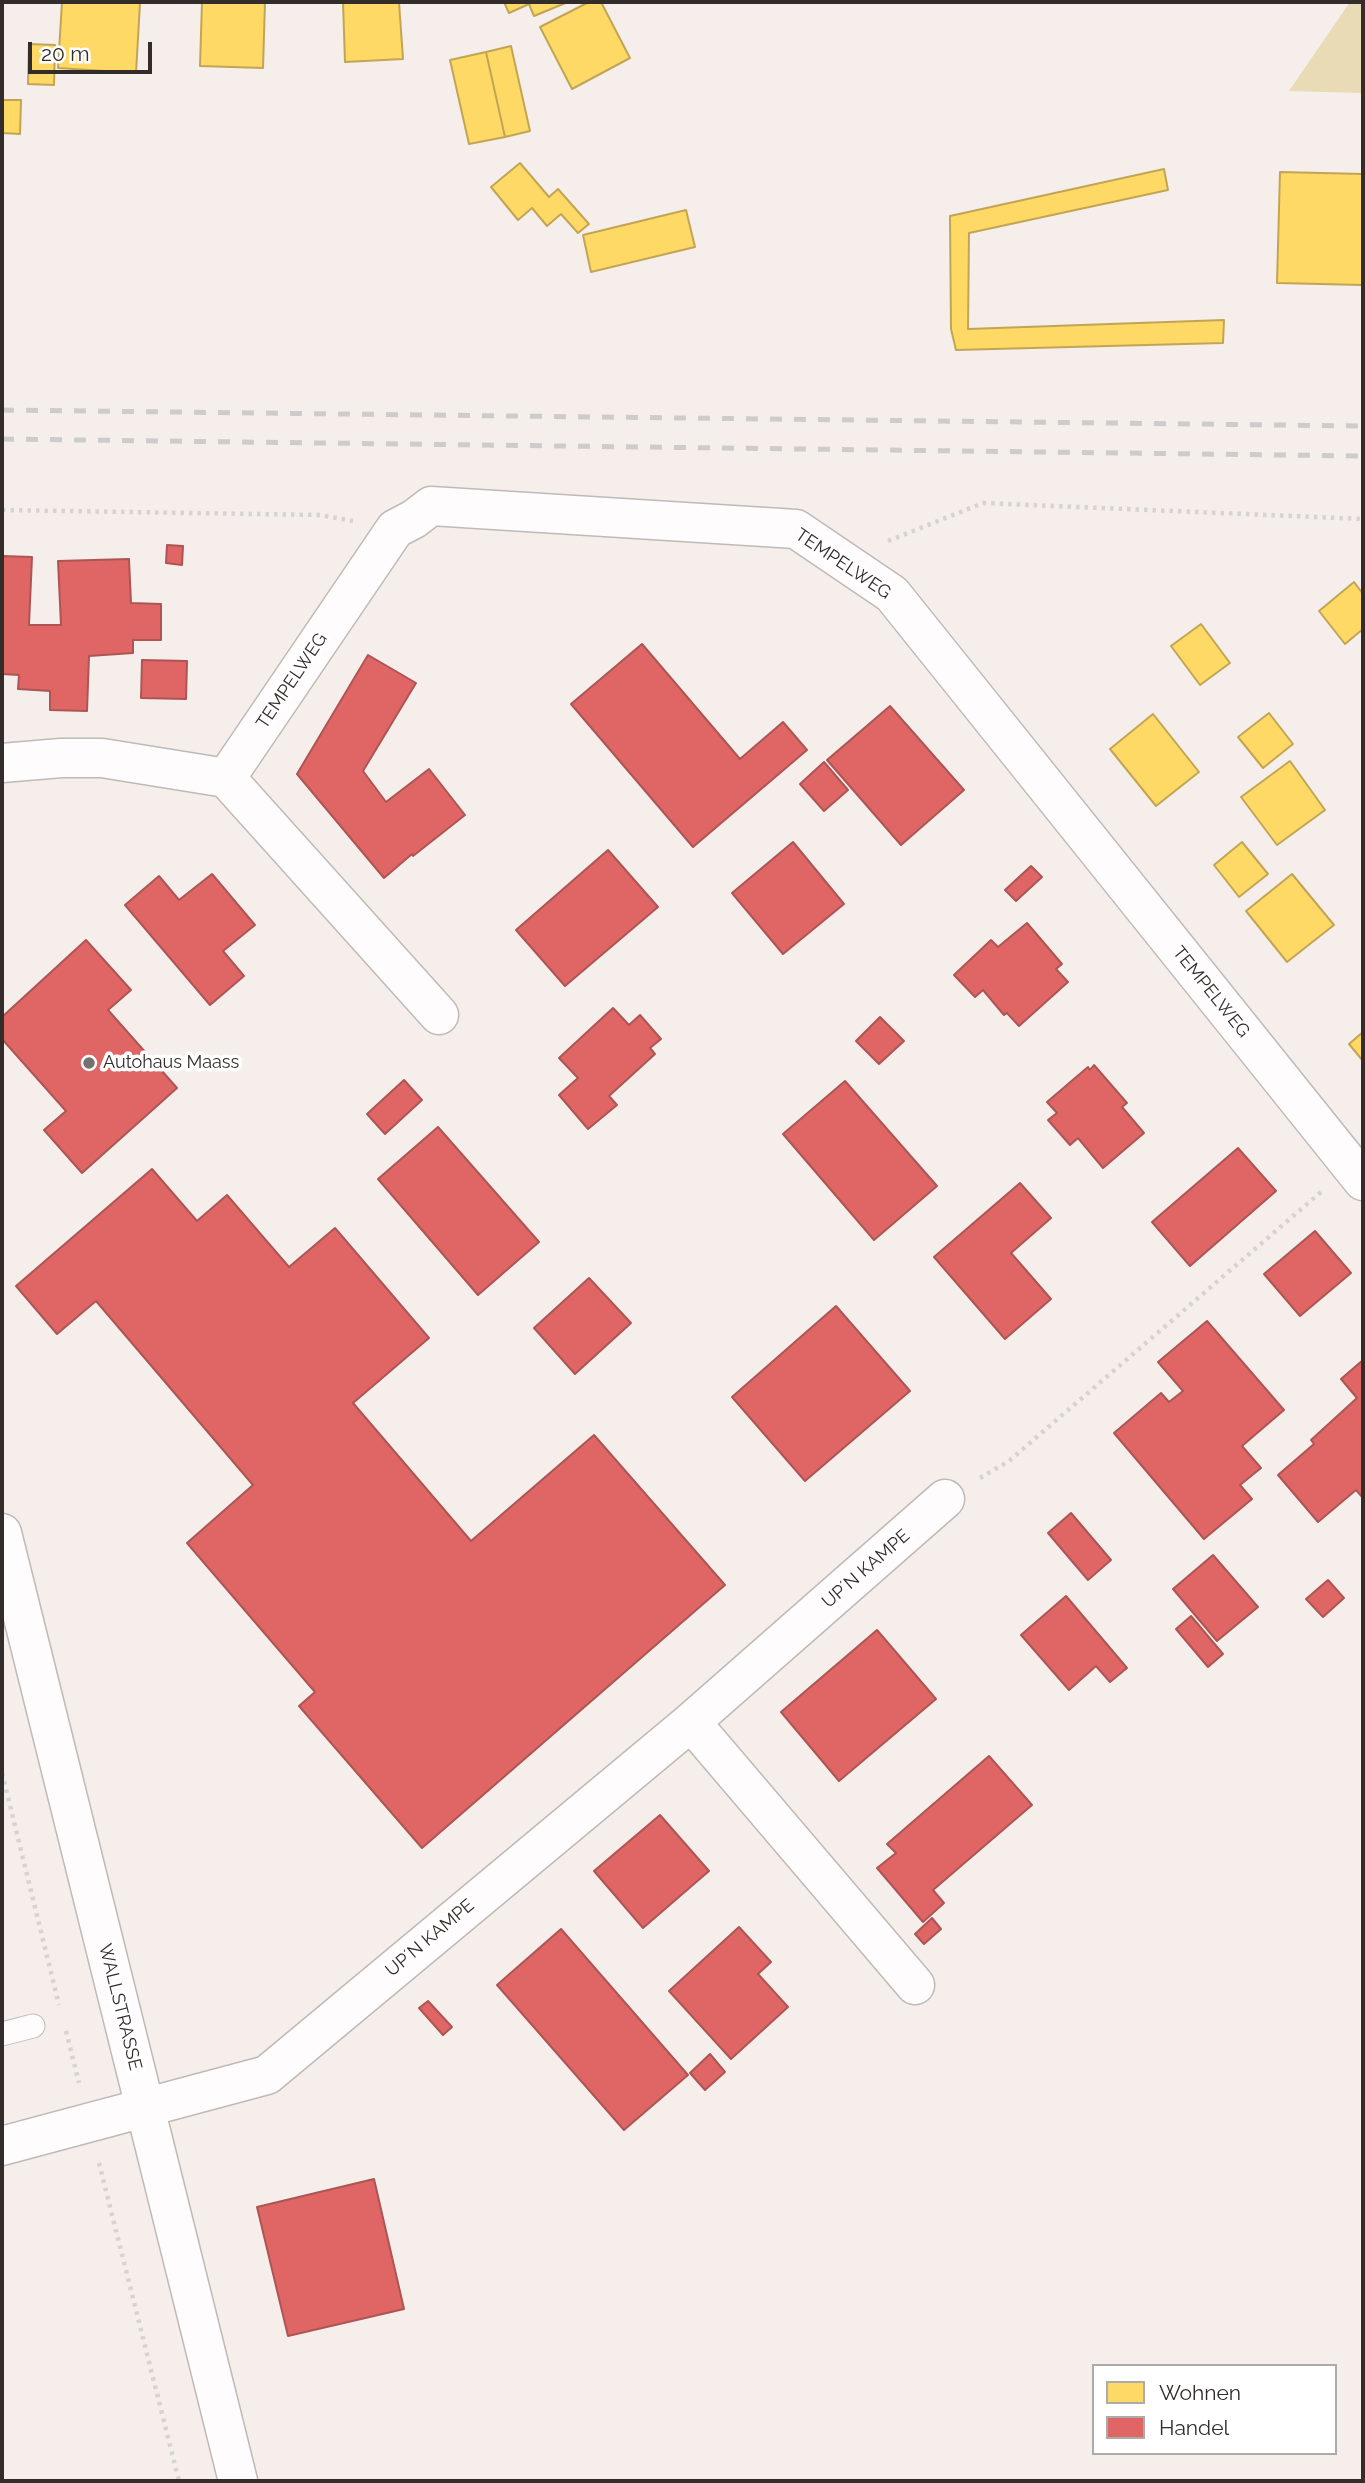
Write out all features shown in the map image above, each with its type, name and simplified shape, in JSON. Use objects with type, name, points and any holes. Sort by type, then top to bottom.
[{"type":"street","name":"TEMPELWEG","points":[[226,778],[395,528],[414,519],[431,506],[796,529],[892,594],[1357,1174]]},
{"type":"street","points":[[2,763],[102,758],[226,778],[439,1015]]},
{"type":"street","name":"UP´N KAMPE","points":[[2,2146],[267,2075],[691,1722],[945,1499]]},
{"type":"street","name":"WALLSTRASSE","points":[[2,1533],[238,2481]]},
{"type":"street","points":[[691,1722],[915,1985]]},
{"type":"lane","points":[[2,2034],[33,2026]]},
{"type":"path","points":[[842,560],[983,503],[1363,519]]},
{"type":"path","points":[[2,510],[320,514],[395,528]]},
{"type":"path","points":[[945,1499],[1009,1461],[1357,1174]]},
{"type":"path","points":[[2,1773],[62,2015]]},
{"type":"path","points":[[65,2029],[179,2481]]},
{"type":"shaded area","points":[[1350,2],[1363,2],[1363,93],[1289,91]]},
{"type":"building: Wohnen","points":[[62,2],[140,3],[136,73],[58,68]]},
{"type":"building: Wohnen","points":[[202,2],[265,2],[263,68],[200,66]]},
{"type":"building: Wohnen","points":[[343,2],[399,2],[403,59],[345,62]]},
{"type":"building: Wohnen","points":[[504,2],[568,2],[534,16],[529,4],[509,13]]},
{"type":"building: Wohnen","points":[[589,2],[601,2],[630,58],[572,89],[540,27]]},
{"type":"building: Wohnen","points":[[29,44],[55,45],[54,85],[28,84]]},
{"type":"building: Wohnen","points":[[511,46],[530,131],[505,137],[486,52]]},
{"type":"building: Wohnen","points":[[486,52],[505,137],[469,144],[450,60]]},
{"type":"building: Wohnen","points":[[2,100],[21,100],[20,134],[2,133]]},
{"type":"building: Wohnen","points":[[520,163],[549,197],[558,189],[589,224],[578,233],[561,214],[547,226],[532,208],[518,220],[491,187]]},
{"type":"building: Wohnen","points":[[1164,169],[1168,190],[969,233],[968,329],[1224,320],[1223,343],[956,350],[951,329],[950,216]]},
{"type":"building: Wohnen","points":[[1280,172],[1363,174],[1363,285],[1277,283]]},
{"type":"building: Wohnen","points":[[686,210],[695,247],[591,272],[583,235]]},
{"type":"building: Wohnen","points":[[1354,582],[1363,594],[1363,629],[1345,644],[1319,611]]},
{"type":"building: Wohnen","points":[[1201,624],[1230,663],[1200,685],[1171,646]]},
{"type":"building: Wohnen","points":[[1269,713],[1293,744],[1263,768],[1238,737]]},
{"type":"building: Wohnen","points":[[1153,714],[1199,772],[1156,806],[1110,749]]},
{"type":"building: Wohnen","points":[[1290,761],[1325,810],[1277,845],[1241,797]]},
{"type":"building: Wohnen","points":[[1242,842],[1268,874],[1239,897],[1214,865]]},
{"type":"building: Wohnen","points":[[1292,874],[1334,925],[1287,962],[1246,911]]},
{"type":"building: Wohnen","points":[[1363,1032],[1363,1061],[1349,1044]]},
{"type":"building: Handel","points":[[167,545],[183,546],[182,565],[166,563]]},
{"type":"building: Handel","points":[[2,556],[32,557],[29,625],[61,625],[58,561],[129,559],[131,603],[161,604],[161,640],[133,640],[133,653],[89,656],[87,711],[50,710],[50,691],[18,689],[19,675],[2,674]]},
{"type":"building: Handel","points":[[642,644],[740,759],[783,722],[807,750],[693,847],[571,704]]},
{"type":"building: Handel","points":[[368,655],[416,683],[363,771],[386,802],[429,769],[465,815],[384,878],[297,774]]},
{"type":"building: Handel","points":[[142,660],[187,661],[186,699],[141,698]]},
{"type":"building: Handel","points":[[890,706],[964,790],[901,845],[827,760]]},
{"type":"building: Handel","points":[[824,762],[848,790],[824,811],[800,784]]},
{"type":"building: Handel","points":[[793,842],[844,904],[783,954],[732,893]]},
{"type":"building: Handel","points":[[608,850],[658,907],[565,986],[516,930]]},
{"type":"building: Handel","points":[[1031,866],[1042,877],[1016,901],[1005,890]]},
{"type":"building: Handel","points":[[212,874],[255,925],[223,951],[244,976],[210,1005],[125,905],[159,876],[179,900]]},
{"type":"building: Handel","points":[[1027,923],[1062,964],[1056,969],[1068,982],[1019,1026],[1007,1013],[1004,1015],[983,990],[975,997],[954,975],[991,940],[998,947]]},
{"type":"building: Handel","name":"Autohaus Maass","points":[[86,940],[131,990],[108,1010],[177,1088],[82,1173],[44,1130],[66,1111],[2,1039],[2,1017]]},
{"type":"building: Handel","points":[[613,1008],[629,1025],[640,1015],[661,1039],[650,1048],[655,1054],[609,1096],[617,1105],[588,1129],[559,1095],[578,1078],[559,1058]]},
{"type":"building: Handel","points":[[880,1017],[904,1041],[879,1064],[856,1041]]},
{"type":"building: Handel","points":[[1094,1065],[1127,1103],[1122,1107],[1144,1133],[1103,1168],[1078,1138],[1070,1145],[1048,1120],[1057,1113],[1047,1102],[1088,1067],[1090,1070]]},
{"type":"building: Handel","points":[[404,1080],[422,1100],[385,1134],[367,1114]]},
{"type":"building: Handel","points":[[845,1081],[937,1186],[874,1240],[783,1134]]},
{"type":"building: Handel","points":[[438,1127],[539,1242],[478,1295],[378,1179]]},
{"type":"building: Handel","points":[[1238,1148],[1276,1191],[1190,1266],[1152,1222]]},
{"type":"building: Handel","points":[[152,1169],[197,1221],[227,1195],[289,1267],[335,1228],[429,1338],[353,1403],[471,1541],[594,1435],[725,1585],[422,1848],[299,1706],[315,1692],[187,1543],[253,1485],[96,1301],[57,1334],[16,1286]]},
{"type":"building: Handel","points":[[1020,1183],[1051,1218],[1011,1253],[1051,1299],[1005,1339],[934,1257]]},
{"type":"building: Handel","points":[[1315,1231],[1351,1273],[1300,1316],[1264,1274]]},
{"type":"building: Handel","points":[[589,1278],[631,1323],[575,1374],[534,1328]]},
{"type":"building: Handel","points":[[836,1306],[910,1391],[805,1481],[732,1397]]},
{"type":"building: Handel","points":[[1207,1321],[1284,1410],[1242,1446],[1261,1468],[1240,1485],[1252,1499],[1204,1539],[1114,1433],[1161,1393],[1169,1402],[1183,1391],[1158,1362]]},
{"type":"building: Handel","points":[[1363,1360],[1363,1498],[1356,1490],[1318,1522],[1278,1475],[1314,1444],[1311,1440],[1357,1398],[1341,1379]]},
{"type":"building: Handel","points":[[1071,1513],[1111,1560],[1088,1580],[1048,1533]]},
{"type":"building: Handel","points":[[1213,1555],[1258,1607],[1217,1641],[1173,1589]]},
{"type":"building: Handel","points":[[1328,1580],[1344,1598],[1323,1617],[1306,1599]]},
{"type":"building: Handel","points":[[1066,1596],[1127,1668],[1110,1682],[1096,1666],[1069,1690],[1021,1635]]},
{"type":"building: Handel","points":[[1191,1616],[1223,1654],[1208,1667],[1176,1629]]},
{"type":"building: Handel","points":[[877,1630],[936,1699],[839,1781],[781,1712]]},
{"type":"building: Handel","points":[[989,1756],[1032,1805],[933,1890],[944,1903],[923,1922],[877,1868],[896,1853],[887,1844]]},
{"type":"building: Handel","points":[[660,1815],[709,1871],[643,1928],[594,1871]]},
{"type":"building: Handel","points":[[932,1918],[941,1929],[924,1944],[915,1934]]},
{"type":"building: Handel","points":[[739,1927],[771,1962],[758,1974],[788,2007],[731,2059],[669,1991]]},
{"type":"building: Handel","points":[[561,1929],[688,2075],[624,2130],[497,1985]]},
{"type":"building: Handel","points":[[428,2001],[452,2027],[443,2035],[419,2008]]},
{"type":"building: Handel","points":[[710,2054],[725,2072],[705,2090],[690,2073]]},
{"type":"building: Handel","points":[[374,2179],[404,2309],[288,2336],[257,2207]]},
{"type":"railway","points":[[2,410],[1363,426]]},
{"type":"railway","points":[[2,439],[1363,456]]},
{"type":"place","name":"Autohaus Maass","points":[[89,1063]]}]
